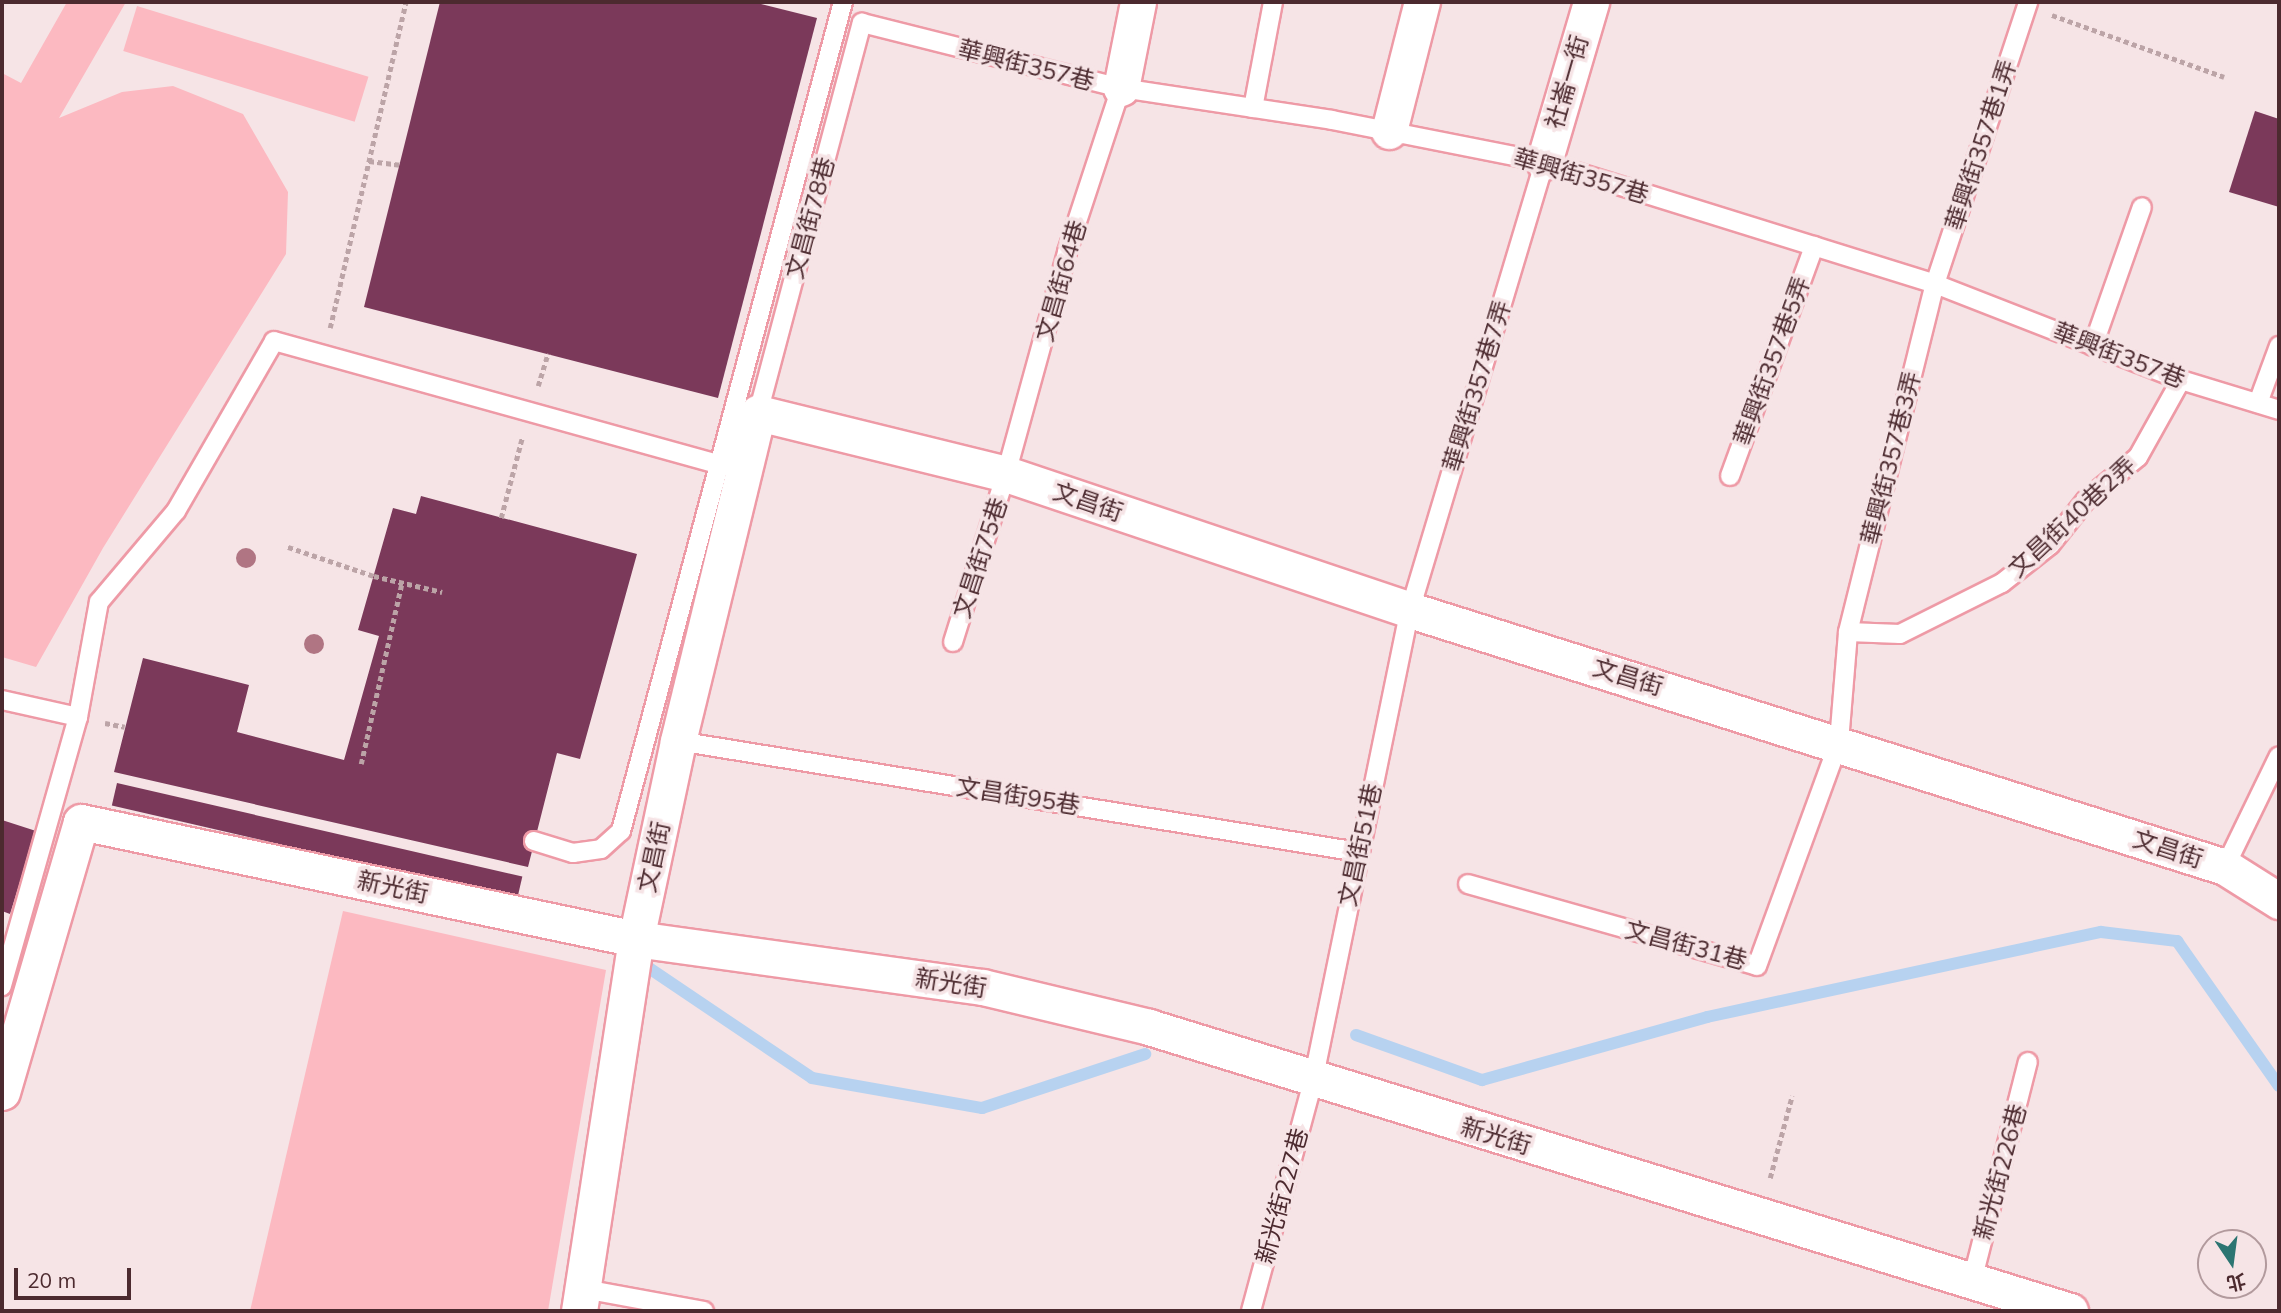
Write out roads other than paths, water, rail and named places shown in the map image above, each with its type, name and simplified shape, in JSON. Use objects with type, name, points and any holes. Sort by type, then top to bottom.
[{"type":"street","points":[[1121,88],[1138,2]]},
{"type":"street","points":[[1389,131],[1422,2]]},
{"type":"street","name":"社崙一街","points":[[1544,163],[1591,2]]},
{"type":"street","name":"文昌街","points":[[582,1300],[636,939],[678,741],[730,468],[758,413],[1006,474],[1410,610],[1839,742],[2225,867],[2279,901]]},
{"type":"street","name":"新光街","points":[[2,1092],[81,822],[636,939],[983,987],[1149,1027],[1313,1081],[2070,1311]]},
{"type":"lane","points":[[534,841],[573,853],[601,849],[621,831],[730,468],[843,2]]},
{"type":"lane","points":[[1252,108],[1273,2]]},
{"type":"lane","name":"華興街357巷1弄","points":[[1935,284],[2027,4]]},
{"type":"lane","name":"華興街357巷","points":[[862,23],[1121,88],[1389,131],[1544,163],[1935,284],[2181,380],[2279,410]]},
{"type":"lane","name":"文昌街78巷","points":[[758,413],[862,23]]},
{"type":"lane","name":"文昌街64巷","points":[[1006,474],[1067,252],[1121,88]]},
{"type":"lane","name":"華興街357巷7弄","points":[[1410,610],[1544,163]]},
{"type":"lane","points":[[2094,346],[2142,207]]},
{"type":"lane","name":"華興街357巷5弄","points":[[1730,477],[1814,246]]},
{"type":"lane","name":"華興街357巷3弄","points":[[1839,742],[1848,632],[1935,284]]},
{"type":"lane","points":[[2,986],[78,718],[99,602],[176,511],[274,341],[730,468]]},
{"type":"lane","points":[[2258,403],[2279,346]]},
{"type":"lane","name":"文昌街40巷2弄","points":[[1848,632],[1900,634],[2002,583],[2050,545],[2086,500],[2138,457],[2181,380]]},
{"type":"lane","name":"文昌街75巷","points":[[953,642],[1006,474]]},
{"type":"lane","name":"文昌街51巷","points":[[1313,1081],[1410,610]]},
{"type":"lane","points":[[2,700],[78,718]]},
{"type":"lane","name":"文昌街95巷","points":[[678,741],[1359,852]]},
{"type":"lane","name":"文昌街31巷","points":[[1468,884],[1757,966],[1839,742]]},
{"type":"lane","points":[[2225,867],[2279,755]]},
{"type":"lane","name":"新光街226巷","points":[[1972,1281],[2028,1062]]},
{"type":"lane","name":"新光街227巷","points":[[1251,1311],[1313,1081]]},
{"type":"lane","points":[[582,1300],[704,1311]]},
{"type":"waterway","points":[[1356,1035],[1482,1080],[1707,1017],[2101,932],[2177,941],[2279,1086]]},
{"type":"waterway","points":[[646,966],[812,1078],[982,1108],[1145,1054]]}]
